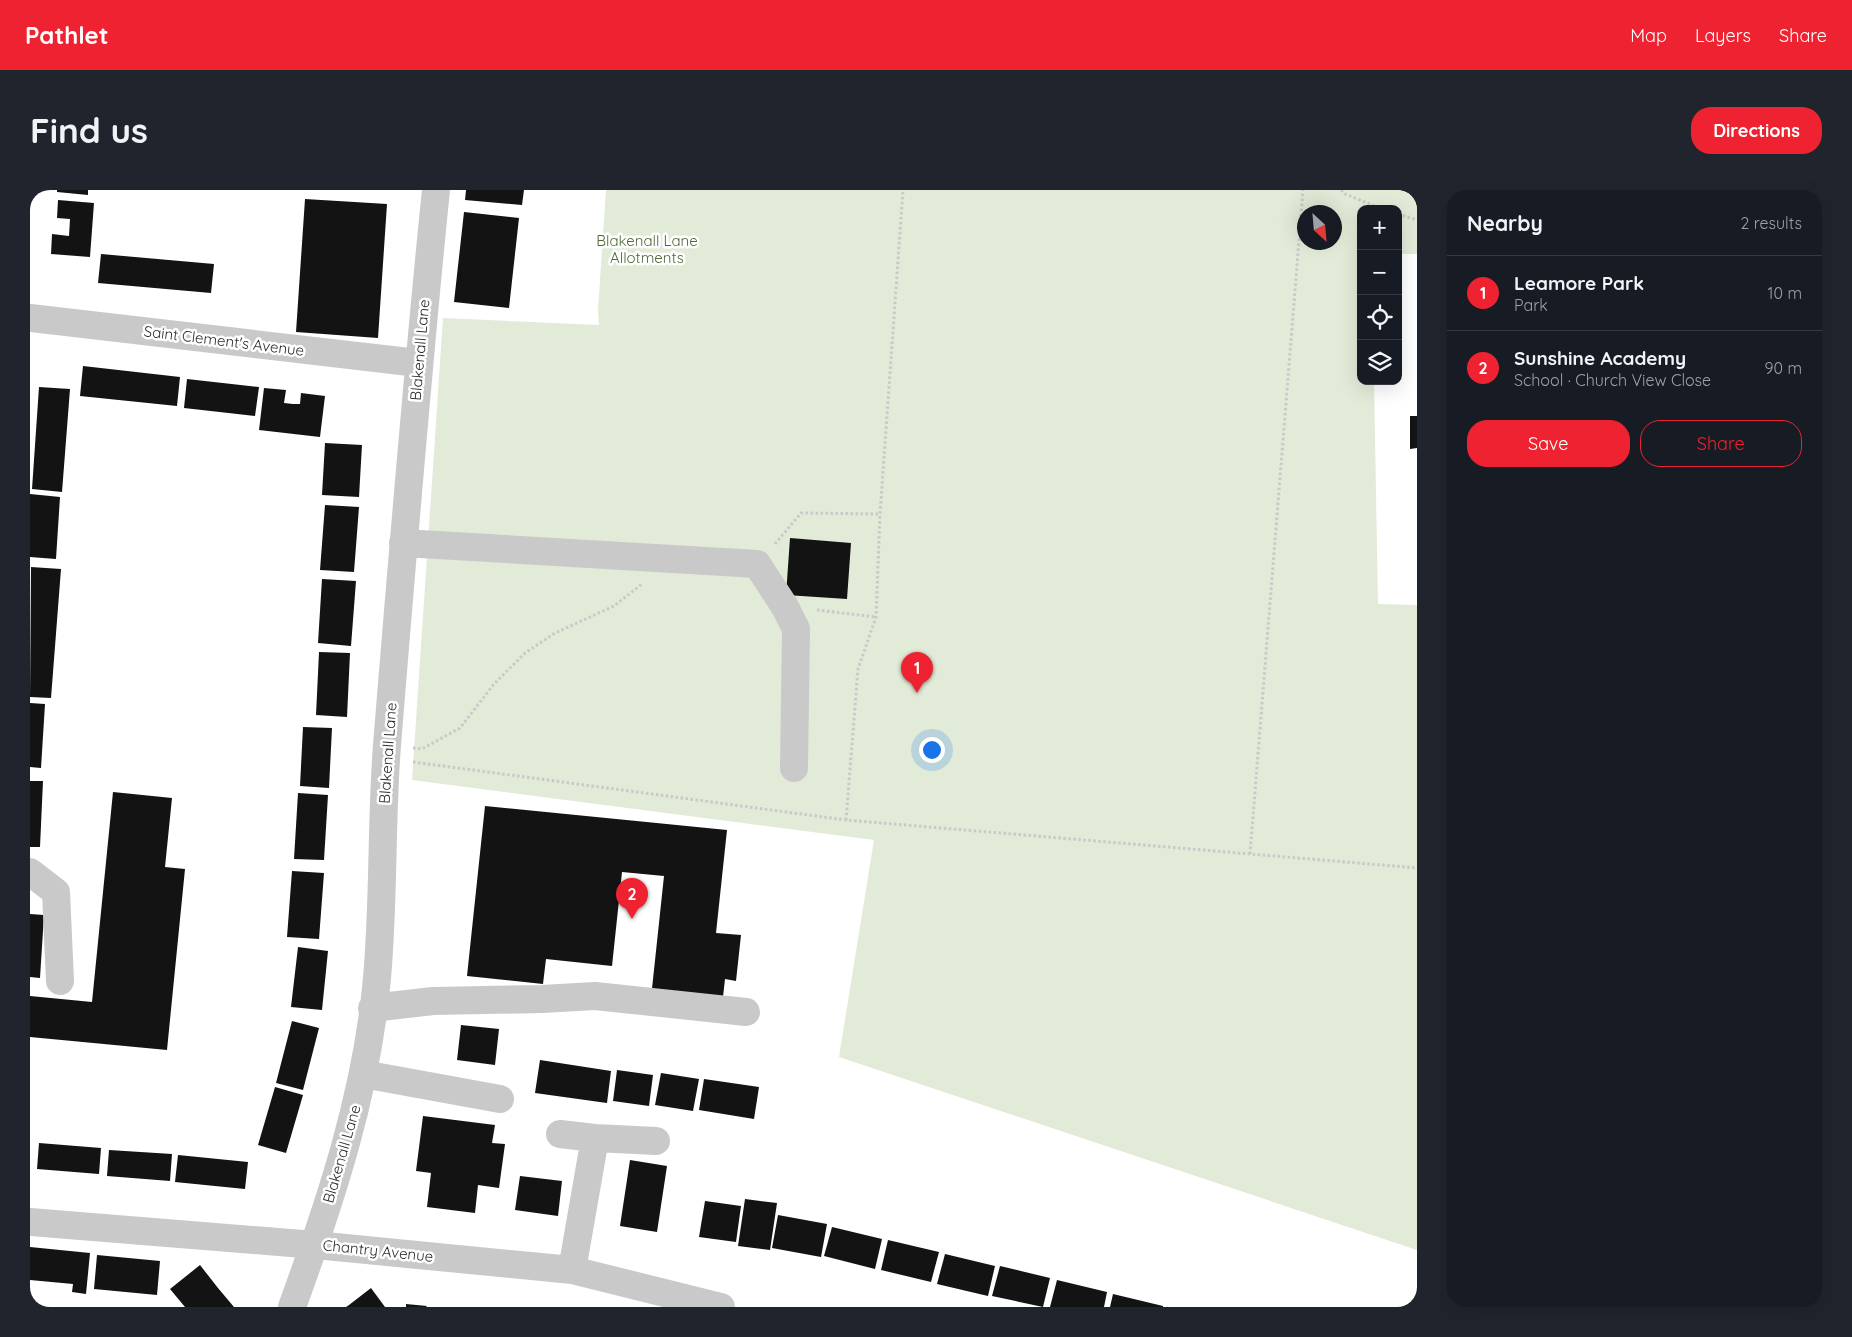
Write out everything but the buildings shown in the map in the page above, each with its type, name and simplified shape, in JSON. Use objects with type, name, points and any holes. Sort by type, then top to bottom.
[{"type":"street","name":"Blakenall Lane","points":[[292,1307],[315,1245],[342,1159],[363,1074],[377,978],[387,752],[418,363],[436,190]]},
{"type":"street","name":"Saint Clement's Avenue","points":[[30,318],[418,363]]},
{"type":"street","points":[[404,543],[757,564],[785,607],[796,629],[794,768]]},
{"type":"street","points":[[30,872],[56,892],[60,981]]},
{"type":"street","points":[[372,1008],[433,1001],[595,996],[746,1012]]},
{"type":"street","points":[[363,1074],[500,1098]]},
{"type":"street","points":[[560,1134],[656,1141]]},
{"type":"street","points":[[572,1270],[595,1138]]},
{"type":"street","name":"Chantry Avenue","points":[[30,1222],[315,1245],[572,1270],[721,1307]]},
{"type":"path","points":[[846,820],[858,669],[876,617],[880,514],[903,190]]},
{"type":"path","points":[[1250,854],[1303,190]]},
{"type":"path","points":[[1341,190],[1345,194],[1372,205]]},
{"type":"path","points":[[1402,215],[1417,220]]},
{"type":"path","points":[[757,564],[802,513],[880,514]]},
{"type":"path","points":[[387,752],[422,750],[460,728],[494,684],[525,653],[554,633],[614,606],[670,559]]},
{"type":"path","points":[[785,607],[876,617]]},
{"type":"path","points":[[387,752],[846,820],[1417,868]]},
{"type":"green space","name":"Blakenall Lane Allotments","points":[[606,190],[1417,190],[1417,254],[1402,254],[1402,205],[1357,205],[1357,385],[1374,385],[1378,604],[1417,605],[1417,1250],[839,1057],[874,840],[412,780],[443,318],[599,325],[598,310]]},
{"type":"place","name":"Leamore Park","points":[[917,693]]},
{"type":"place","name":"Sunshine Academy","points":[[632,919]]}]
